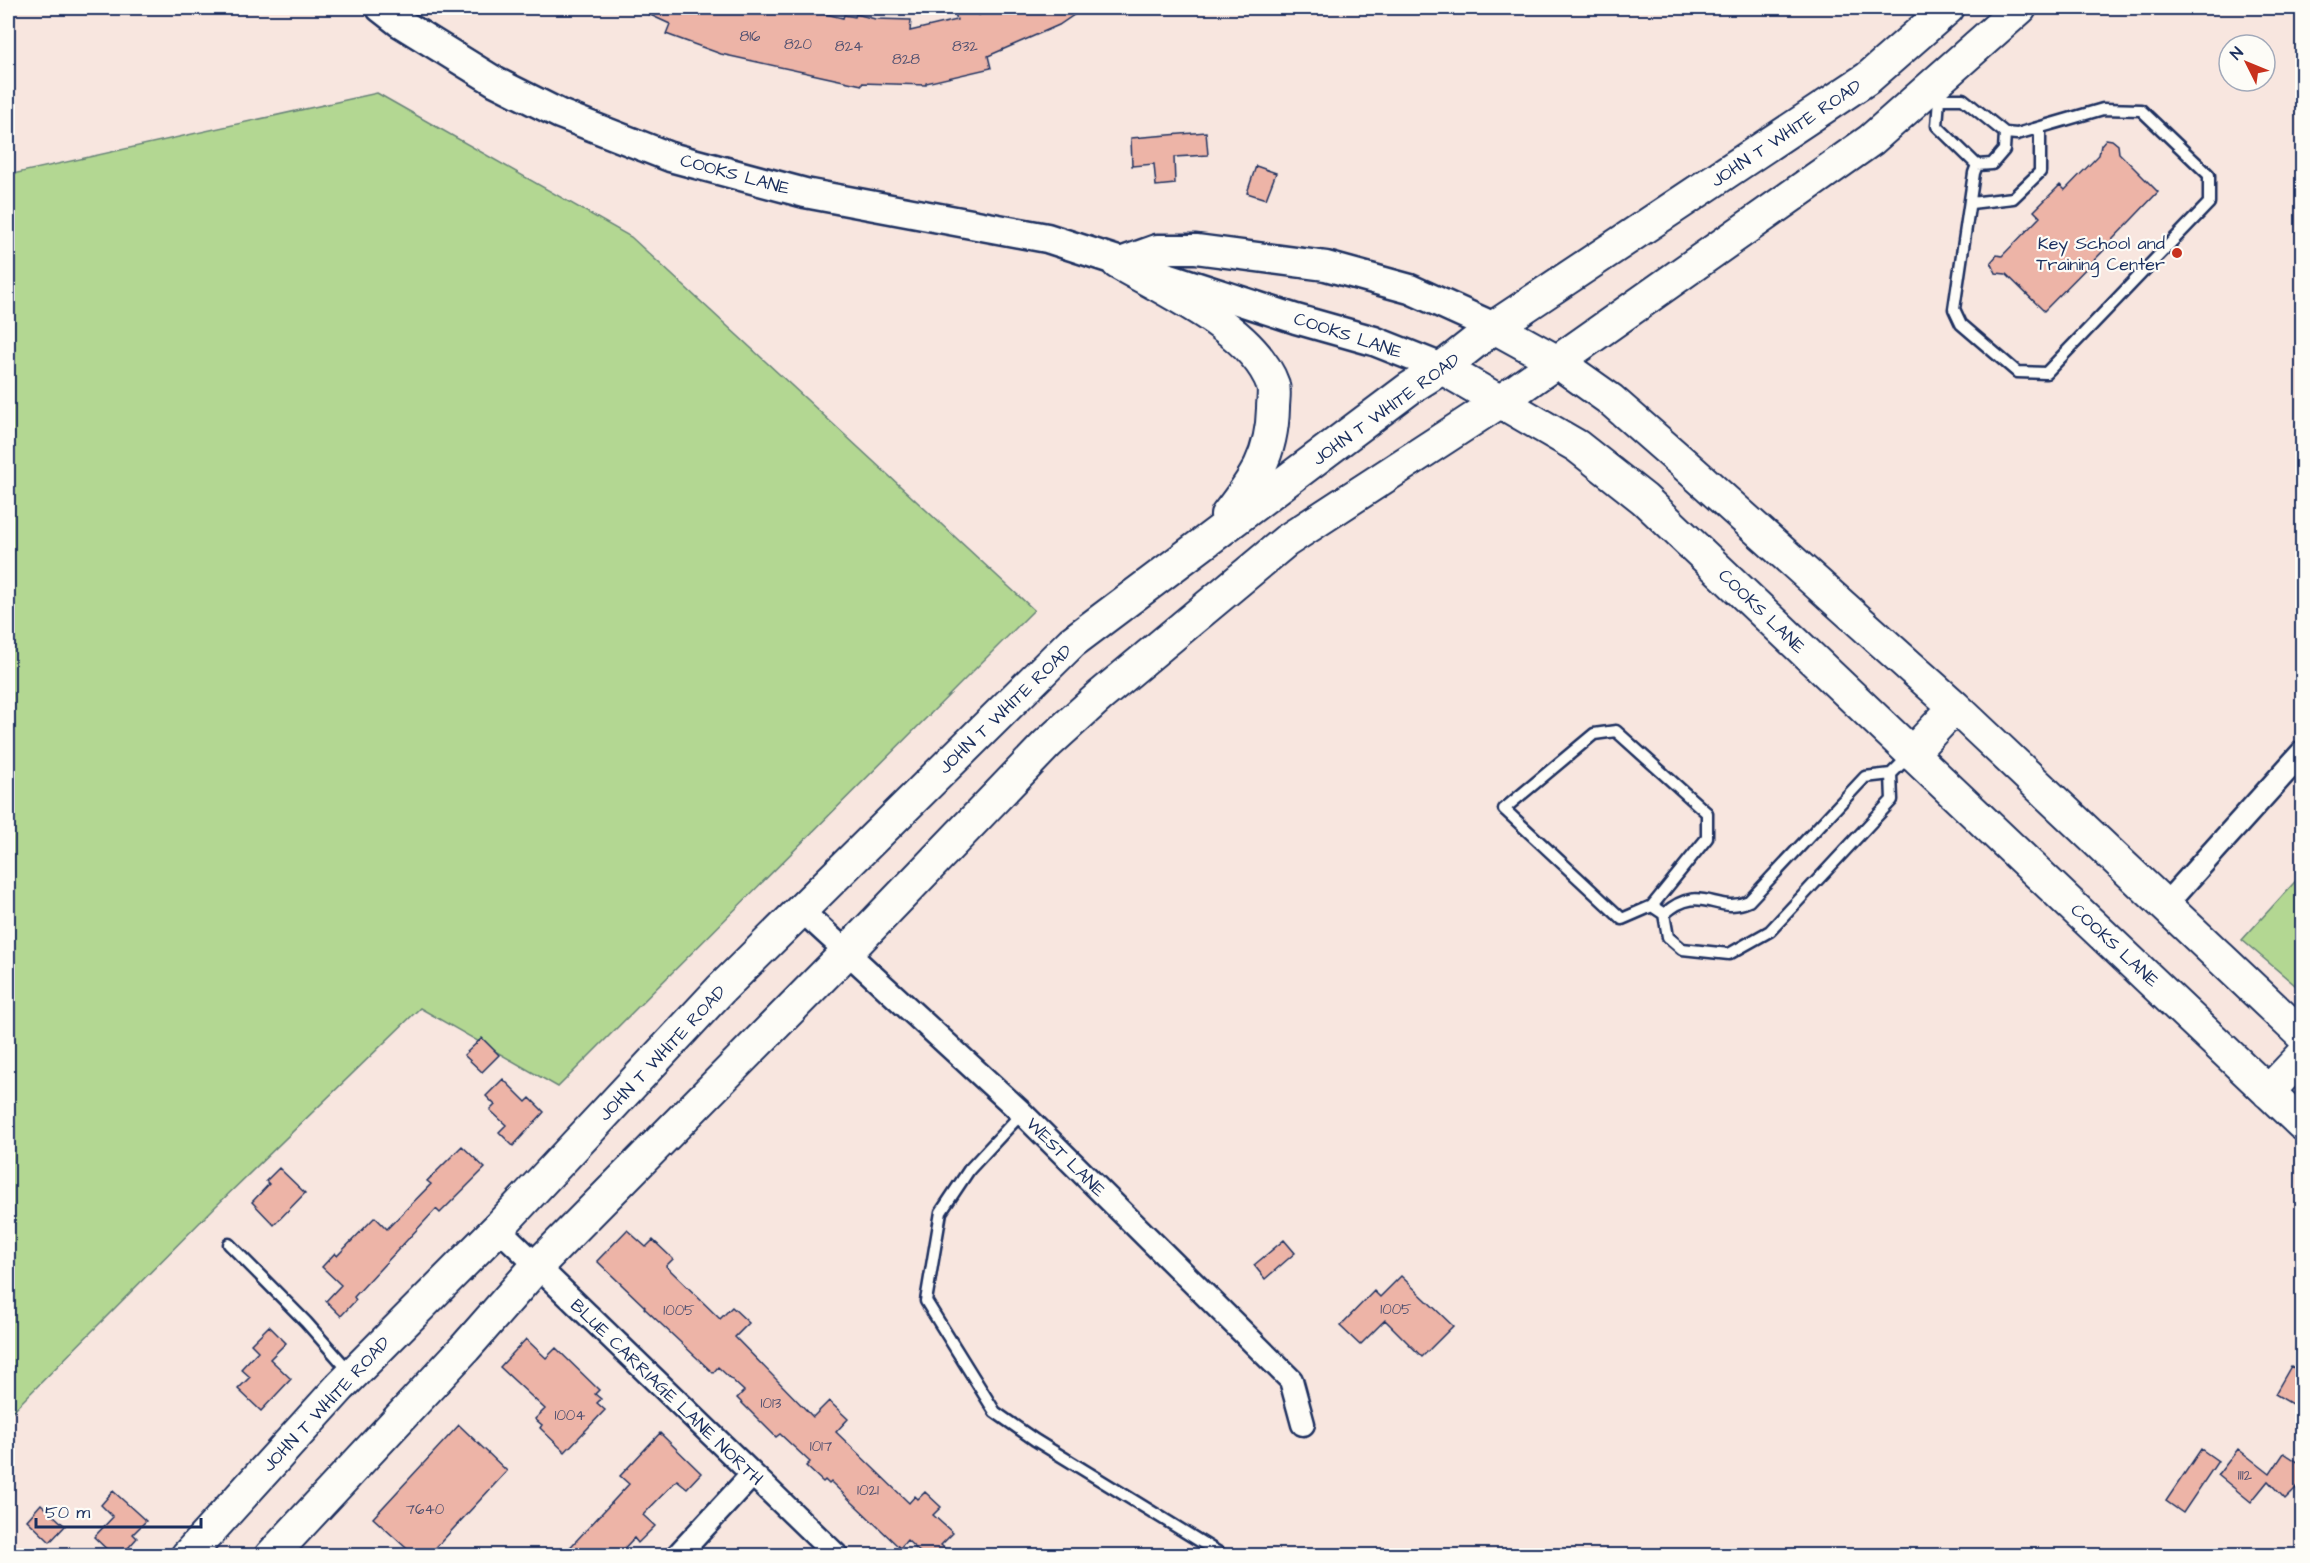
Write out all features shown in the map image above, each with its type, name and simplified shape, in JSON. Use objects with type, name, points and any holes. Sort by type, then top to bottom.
[{"type":"main road","name":"JOHN T WHITE ROAD","points":[[187,1556],[352,1374],[498,1228],[721,989],[1072,642],[1494,327],[1868,78],[1948,8]]},
{"type":"main road","points":[[271,1556],[457,1357],[537,1266],[848,952],[1047,744],[1100,696],[1286,541],[1501,401],[1934,94],[2020,8]]},
{"type":"main road","points":[[1118,263],[1217,321],[1255,354],[1274,387],[1273,431],[1263,463],[1248,488],[1203,546]]},
{"type":"main road","points":[[1494,327],[1556,361],[1611,400],[1674,455],[1955,707],[2302,1035]]},
{"type":"main road","name":"COOKS LANE","points":[[1442,368],[1577,446],[1644,499],[1901,764],[2120,949],[2302,1124]]},
{"type":"main road","points":[[1901,764],[1955,707]]},
{"type":"main road","points":[[2268,1092],[2302,1056]]},
{"type":"street","name":"COOKS LANE","points":[[396,12],[496,82],[560,114],[670,158],[805,193],[1047,238],[1118,263],[1374,341],[1442,368]]},
{"type":"street","points":[[1118,263],[1156,249],[1196,249],[1326,266],[1410,289],[1494,327]]},
{"type":"street","points":[[2166,904],[2302,753]]},
{"type":"street","name":"WEST LANE","points":[[801,910],[1022,1113],[1291,1380],[1303,1424]]},
{"type":"street","name":"BLUE CARRIAGE LANE NORTH","points":[[498,1228],[837,1556]]},
{"type":"street","points":[[677,1556],[752,1475]]},
{"type":"lane","points":[[1977,165],[1954,309],[1961,324],[2017,372],[2046,373],[2209,202],[2209,175],[2141,110],[2103,109],[2017,134],[2005,133],[1963,99],[1934,94],[1938,126],[1977,165],[1992,164],[2004,150],[2005,133]]},
{"type":"lane","points":[[1971,203],[2013,198],[2040,172],[2040,128]]},
{"type":"lane","points":[[1616,731],[1707,813],[1707,838],[1652,906],[1622,919],[1504,809],[1594,734],[1616,731]]},
{"type":"lane","points":[[1664,914],[1676,903],[1695,898],[1738,906],[1749,901],[1865,777],[1901,764]]},
{"type":"lane","points":[[1652,906],[1664,914],[1668,937],[1682,949],[1729,954],[1770,931],[1892,800],[1901,764]]},
{"type":"lane","points":[[1022,1113],[969,1170],[941,1212],[926,1301],[995,1412],[1035,1440],[1224,1556]]},
{"type":"lane","points":[[229,1244],[306,1322],[352,1374]]},
{"type":"green space","points":[[377,93],[631,237],[1034,610],[558,1087],[420,1008],[216,1206],[8,1416],[8,175]]},
{"type":"green space","points":[[2302,874],[2302,991],[2242,940]]},
{"type":"building","points":[[635,8],[810,8],[809,10],[843,18],[844,15],[855,17],[856,14],[875,19],[911,20],[910,31],[957,20],[955,13],[977,8],[979,15],[995,8],[1084,8],[1059,25],[988,56],[991,68],[926,83],[926,85],[862,83],[862,85],[721,54],[666,34],[670,24]]},
{"type":"building","points":[[1206,132],[1208,155],[1174,157],[1175,184],[1156,186],[1154,164],[1132,166],[1131,138]]},
{"type":"building","points":[[2106,139],[2118,145],[2119,153],[2158,192],[2044,311],[2006,274],[1996,273],[1991,262],[1997,255],[2002,256],[2040,217],[2034,211],[2060,185],[2065,190],[2099,155],[2101,145]]},
{"type":"building","points":[[1256,166],[1276,173],[1266,199],[1247,193]]},
{"type":"building","points":[[482,1038],[499,1055],[482,1072],[464,1055]]},
{"type":"building","points":[[503,1079],[526,1102],[530,1098],[544,1112],[513,1146],[499,1132],[506,1125],[490,1110],[495,1105],[486,1096]]},
{"type":"building","points":[[462,1146],[485,1168],[440,1213],[436,1209],[354,1297],[356,1300],[341,1316],[326,1301],[341,1285],[322,1267],[335,1253],[337,1256],[375,1217],[387,1229],[431,1184],[427,1181]]},
{"type":"building","points":[[279,1168],[305,1193],[274,1225],[252,1202],[269,1184],[266,1181]]},
{"type":"building","points":[[627,1230],[646,1247],[653,1240],[673,1259],[666,1266],[720,1319],[732,1307],[749,1323],[735,1337],[813,1417],[829,1401],[848,1419],[836,1432],[909,1503],[915,1496],[918,1499],[925,1492],[941,1507],[933,1515],[953,1533],[941,1545],[953,1556],[924,1556],[907,1540],[900,1548],[831,1482],[829,1484],[825,1480],[823,1482],[806,1466],[810,1462],[780,1434],[776,1437],[737,1398],[744,1391],[718,1367],[713,1373],[597,1261]]},
{"type":"building","points":[[1284,1240],[1295,1253],[1265,1279],[1254,1265]]},
{"type":"building","points":[[1401,1276],[1453,1326],[1422,1357],[1385,1320],[1360,1345],[1340,1326],[1374,1291],[1380,1297]]},
{"type":"building","points":[[269,1326],[286,1343],[270,1359],[291,1379],[261,1411],[238,1389],[250,1377],[241,1369],[258,1351],[251,1344]]},
{"type":"building","points":[[526,1339],[546,1358],[556,1348],[599,1390],[595,1394],[601,1399],[597,1403],[605,1410],[565,1452],[540,1428],[542,1425],[535,1419],[545,1409],[500,1367]]},
{"type":"building","points":[[2291,1366],[2302,1373],[2302,1410],[2275,1394]]},
{"type":"building","points":[[459,1425],[507,1471],[428,1556],[415,1556],[373,1518]]},
{"type":"building","points":[[660,1433],[701,1473],[687,1488],[677,1480],[643,1515],[655,1526],[638,1543],[634,1538],[617,1556],[562,1556],[629,1484],[620,1476]]},
{"type":"building","points":[[2201,1449],[2218,1461],[2183,1513],[2166,1501]]},
{"type":"building","points":[[2238,1449],[2270,1474],[2284,1453],[2302,1465],[2302,1482],[2285,1499],[2268,1481],[2251,1502],[2218,1475]]},
{"type":"building","points":[[113,1491],[146,1521],[133,1534],[137,1538],[121,1556],[114,1556],[94,1537],[113,1517],[101,1505]]},
{"type":"building","points":[[41,1504],[65,1526],[50,1542],[27,1520]]},
{"type":"place","name":"Key School and Training Center","points":[[2177,253]]}]
